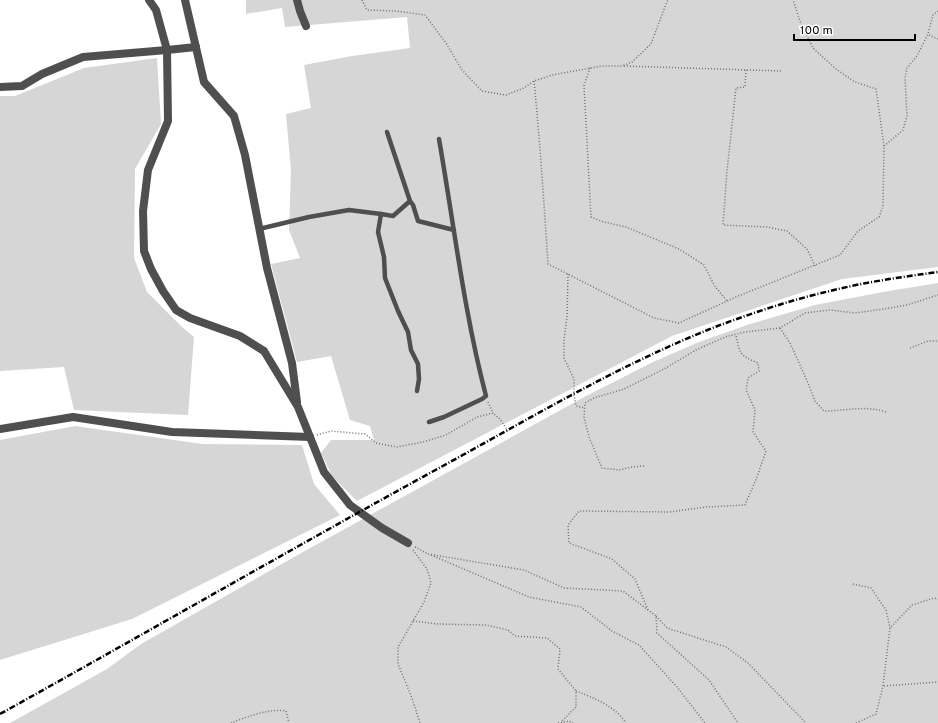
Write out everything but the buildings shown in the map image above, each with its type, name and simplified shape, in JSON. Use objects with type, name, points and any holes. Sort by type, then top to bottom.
[{"type":"street","points":[[150,0],[156,10],[167,50],[168,122],[148,170],[143,211],[144,251],[151,269],[163,291],[176,310],[190,318],[240,336],[264,351],[298,407],[324,472],[350,505],[382,528],[408,543]]},
{"type":"street","points":[[185,0],[204,82],[234,116],[245,155],[267,268],[292,363],[298,407]]},
{"type":"street","points":[[297,0],[306,26]]},
{"type":"street","points":[[0,87],[22,86],[42,74],[83,57],[196,47]]},
{"type":"street","points":[[0,429],[73,417],[172,432],[310,437]]},
{"type":"lane","points":[[387,132],[418,221],[454,230]]},
{"type":"lane","points":[[428,422],[451,414],[486,396],[477,361],[465,300],[439,139]]},
{"type":"lane","points":[[259,229],[309,217],[349,210],[392,216],[410,201]]},
{"type":"lane","points":[[381,214],[378,232],[384,257],[384,278],[408,332],[411,350],[418,364],[419,379],[417,391]]},
{"type":"path","points":[[362,0],[367,10],[396,11],[425,15],[446,43],[462,70],[482,91],[506,95],[524,88],[534,81],[552,75],[602,66],[781,71]]},
{"type":"path","points":[[622,66],[632,62],[651,44],[668,0]]},
{"type":"path","points":[[534,81],[541,147],[542,188],[548,264],[654,318],[679,323],[727,301],[840,255],[858,231],[879,217],[882,206],[884,146],[876,89],[855,82],[836,69],[813,48],[800,21],[793,0]]},
{"type":"path","points":[[884,146],[903,130],[907,116],[905,78],[907,68],[917,56],[928,34],[933,14],[938,11]]},
{"type":"path","points":[[928,34],[938,39]]},
{"type":"path","points":[[590,68],[584,85],[591,217],[626,228],[679,249],[704,265],[714,285],[727,301]]},
{"type":"path","points":[[746,70],[745,87],[736,88],[723,224],[766,227],[786,231],[807,249],[816,266]]},
{"type":"path","points":[[568,274],[564,358],[574,379],[576,406],[585,408]]},
{"type":"path","points":[[644,466],[619,470],[602,468],[589,437],[584,417],[585,403],[594,398],[624,389],[664,369],[696,350],[726,337],[745,332],[780,328],[806,312],[830,310],[855,313],[907,305],[938,295]]},
{"type":"path","points":[[780,328],[790,343],[815,401],[824,411],[866,408],[878,409],[886,412]]},
{"type":"path","points":[[648,610],[635,579],[612,559],[569,543],[568,525],[579,511],[670,512],[706,507],[745,505],[766,451],[753,432],[755,410],[746,390],[748,378],[759,371],[758,363],[744,357],[739,350],[736,335]]},
{"type":"path","points":[[910,348],[928,341],[938,341]]},
{"type":"path","points":[[486,396],[493,413],[508,431]]},
{"type":"path","points":[[310,437],[331,431],[365,434],[376,443],[397,447],[423,442],[446,435],[477,417],[493,413]]},
{"type":"path","points":[[408,543],[428,554],[529,597],[581,607],[612,631],[639,645],[677,687],[705,723]]},
{"type":"path","points":[[408,543],[427,570],[431,583],[424,602],[398,647],[398,664],[412,698],[420,723]]},
{"type":"path","points":[[428,554],[524,570],[564,588],[622,591],[656,616],[667,628],[726,647],[748,663],[806,723]]},
{"type":"path","points":[[853,584],[871,588],[886,610],[890,628],[883,686],[876,714],[856,723]]},
{"type":"path","points":[[890,628],[912,605],[934,598],[938,599]]},
{"type":"path","points":[[656,616],[657,633],[708,680],[738,723]]},
{"type":"path","points":[[413,621],[437,624],[486,625],[508,630],[515,636],[547,638],[560,649],[558,669],[576,691],[599,700],[622,717],[626,723]]},
{"type":"path","points":[[883,686],[938,682]]},
{"type":"path","points":[[561,722],[576,707],[576,691]]},
{"type":"path","points":[[231,723],[243,718],[278,710],[286,711],[289,723]]},
{"type":"path","points":[[558,723],[569,721],[573,723]]},
{"type":"shaded area","points":[[246,0],[938,0],[938,267],[842,279],[672,336],[357,501],[332,476],[321,453],[331,440],[374,440],[370,426],[350,420],[331,356],[297,362],[271,264],[300,258],[289,230],[291,170],[286,114],[311,108],[304,65],[352,56],[410,48],[407,17],[285,27],[282,8],[246,14]]},
{"type":"shaded area","points":[[157,58],[161,124],[135,169],[134,258],[147,292],[194,337],[188,415],[74,410],[64,367],[0,371],[0,96],[15,96],[84,68]]},
{"type":"shaded area","points":[[938,283],[938,723],[10,723],[107,669],[141,644],[303,552],[586,396],[653,362],[699,342],[750,324],[815,305]]},
{"type":"shaded area","points":[[75,426],[203,444],[302,445],[314,484],[340,515],[132,619],[0,660],[0,440]]},
{"type":"railway","points":[[0,714],[535,415],[606,377],[678,342],[757,312],[815,295],[857,285],[938,272]]}]
